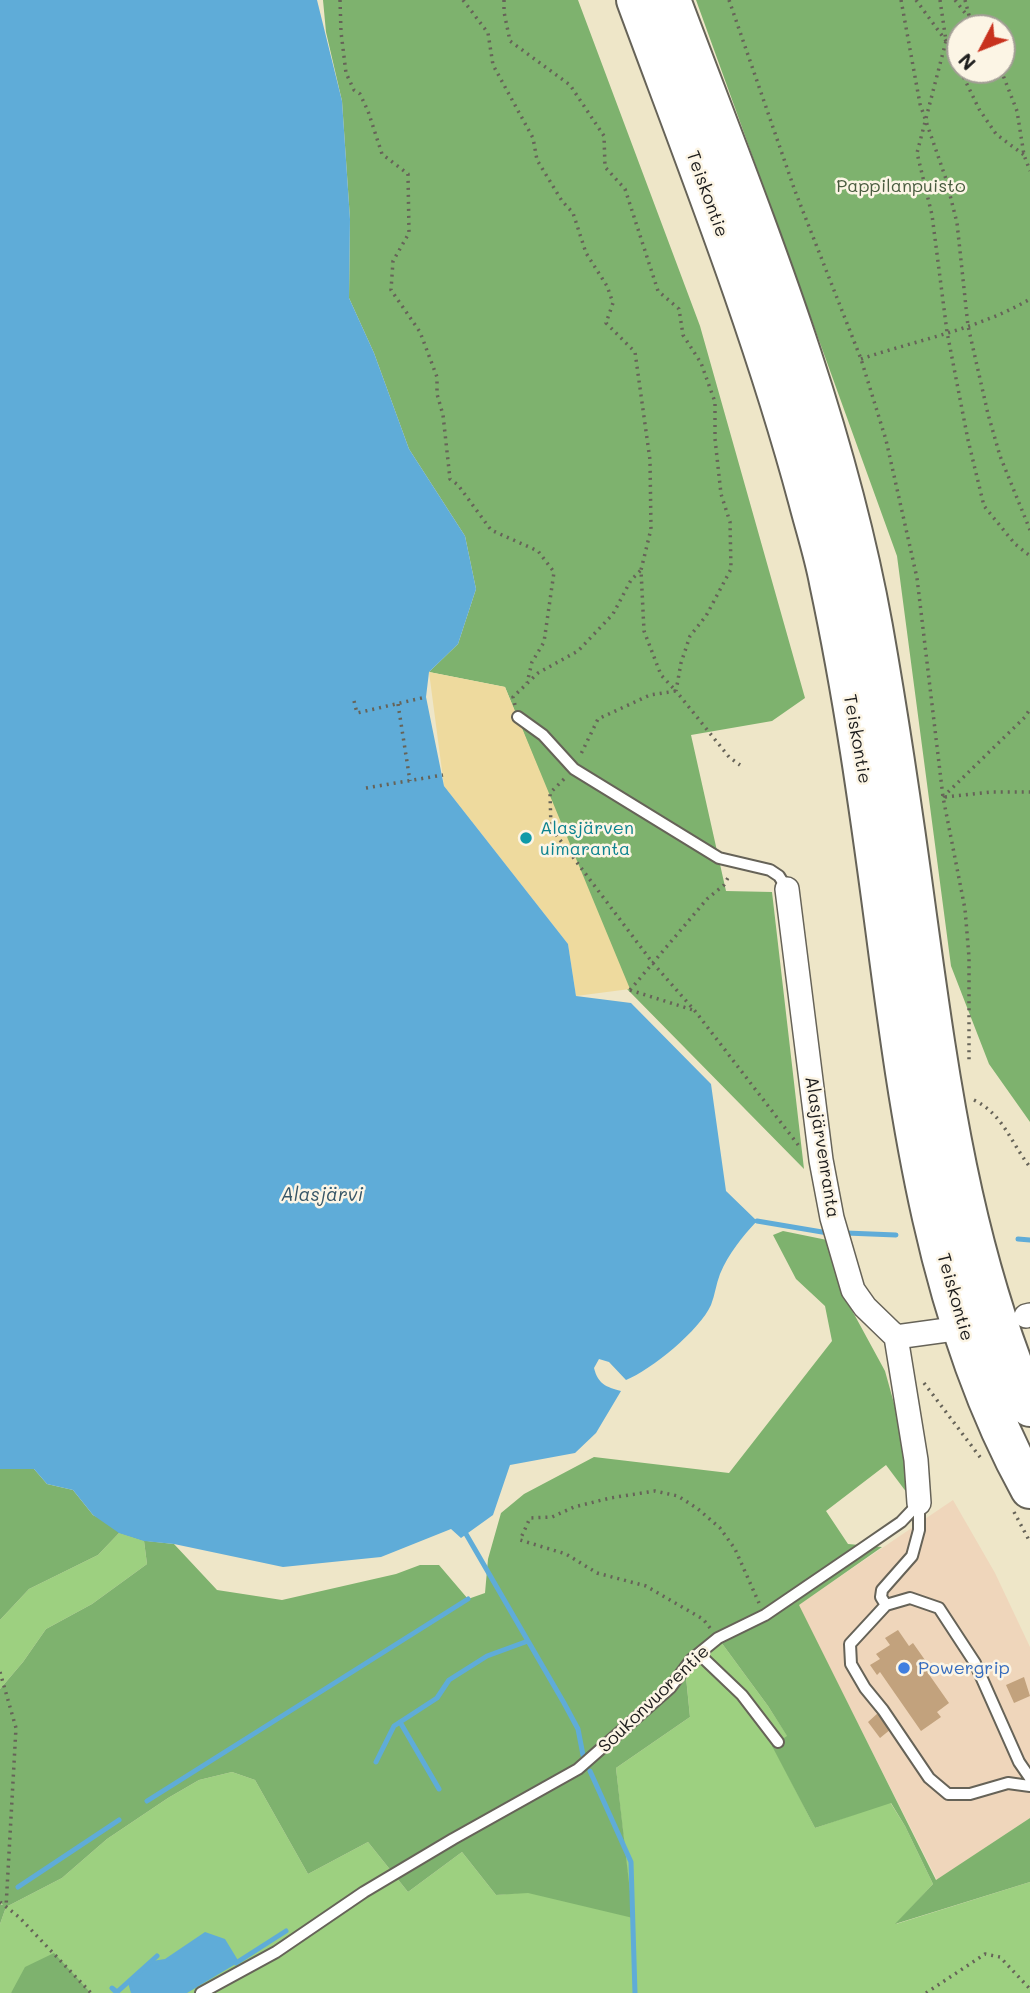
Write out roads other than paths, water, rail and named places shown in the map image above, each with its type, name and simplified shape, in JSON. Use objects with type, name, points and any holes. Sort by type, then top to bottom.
[{"type":"highway","name":"Teiskontie","points":[[636,0],[784,411],[829,581],[869,808],[901,1051],[920,1161],[947,1277],[972,1355],[1029,1497]]},
{"type":"highway","name":"Teiskontie","points":[[671,0],[785,307],[828,438],[853,527],[873,625],[901,795],[940,1083],[958,1173],[992,1306],[1030,1407]]},
{"type":"street","name":"Alasjärvenranta","points":[[787,889],[821,1160],[832,1218],[853,1290],[865,1307],[896,1336]]},
{"type":"street","points":[[919,1503],[916,1460],[896,1336],[947,1330]]},
{"type":"lane","points":[[518,717],[543,735],[574,769],[719,858],[770,870],[779,876],[787,889]]},
{"type":"lane","points":[[886,1605],[881,1597],[881,1590],[905,1566],[917,1545],[919,1503]]},
{"type":"lane","name":"Soukonvuorentie","points":[[201,1993],[276,1951],[364,1892],[443,1845],[578,1769],[670,1688],[691,1660],[718,1638],[765,1615],[901,1522],[919,1503]]},
{"type":"lane","points":[[1030,1778],[1019,1762],[975,1663],[939,1608],[910,1598],[886,1605],[850,1644],[851,1664],[929,1778],[948,1794],[970,1794],[1008,1783],[1030,1786]]},
{"type":"lane","points":[[699,1654],[742,1695],[778,1742]]},
{"type":"water","name":"Alasjärvi","points":[[0,0],[317,0],[342,101],[350,219],[349,298],[374,353],[409,449],[465,536],[476,589],[458,644],[429,672],[426,697],[444,786],[568,944],[576,996],[631,1003],[711,1084],[726,1191],[757,1221],[727,1259],[711,1305],[697,1326],[661,1358],[626,1380],[609,1362],[599,1359],[594,1368],[600,1381],[621,1391],[596,1433],[575,1453],[510,1465],[493,1515],[461,1538],[451,1529],[381,1557],[283,1567],[174,1544],[144,1541],[119,1533],[93,1515],[73,1490],[47,1484],[34,1469],[0,1469]]},
{"type":"water","points":[[205,1932],[225,1939],[239,1962],[187,1993],[131,1993],[128,1983],[152,1961],[165,1959]]},
{"type":"waterway","points":[[757,1221],[828,1233]]},
{"type":"waterway","points":[[846,1233],[896,1235]]},
{"type":"waterway","points":[[1018,1239],[1030,1240]]},
{"type":"waterway","points":[[466,1534],[578,1729],[583,1755]]},
{"type":"waterway","points":[[147,1801],[468,1599]]},
{"type":"waterway","points":[[376,1762],[394,1726],[437,1698],[449,1680],[487,1656],[528,1641]]},
{"type":"waterway","points":[[400,1722],[439,1789]]},
{"type":"waterway","points":[[590,1771],[631,1862],[635,1993]]},
{"type":"waterway","points":[[18,1887],[119,1820]]},
{"type":"waterway","points":[[236,1963],[286,1931]]},
{"type":"waterway","points":[[117,1993],[112,1988],[117,1992],[157,1956]]},
{"type":"place","name":"Alasjärven uimaranta","points":[[526,838]]},
{"type":"place","name":"Powergrip","points":[[904,1668]]},
{"type":"park label","name":"Pappilanpuisto","points":[[901,186]]}]
